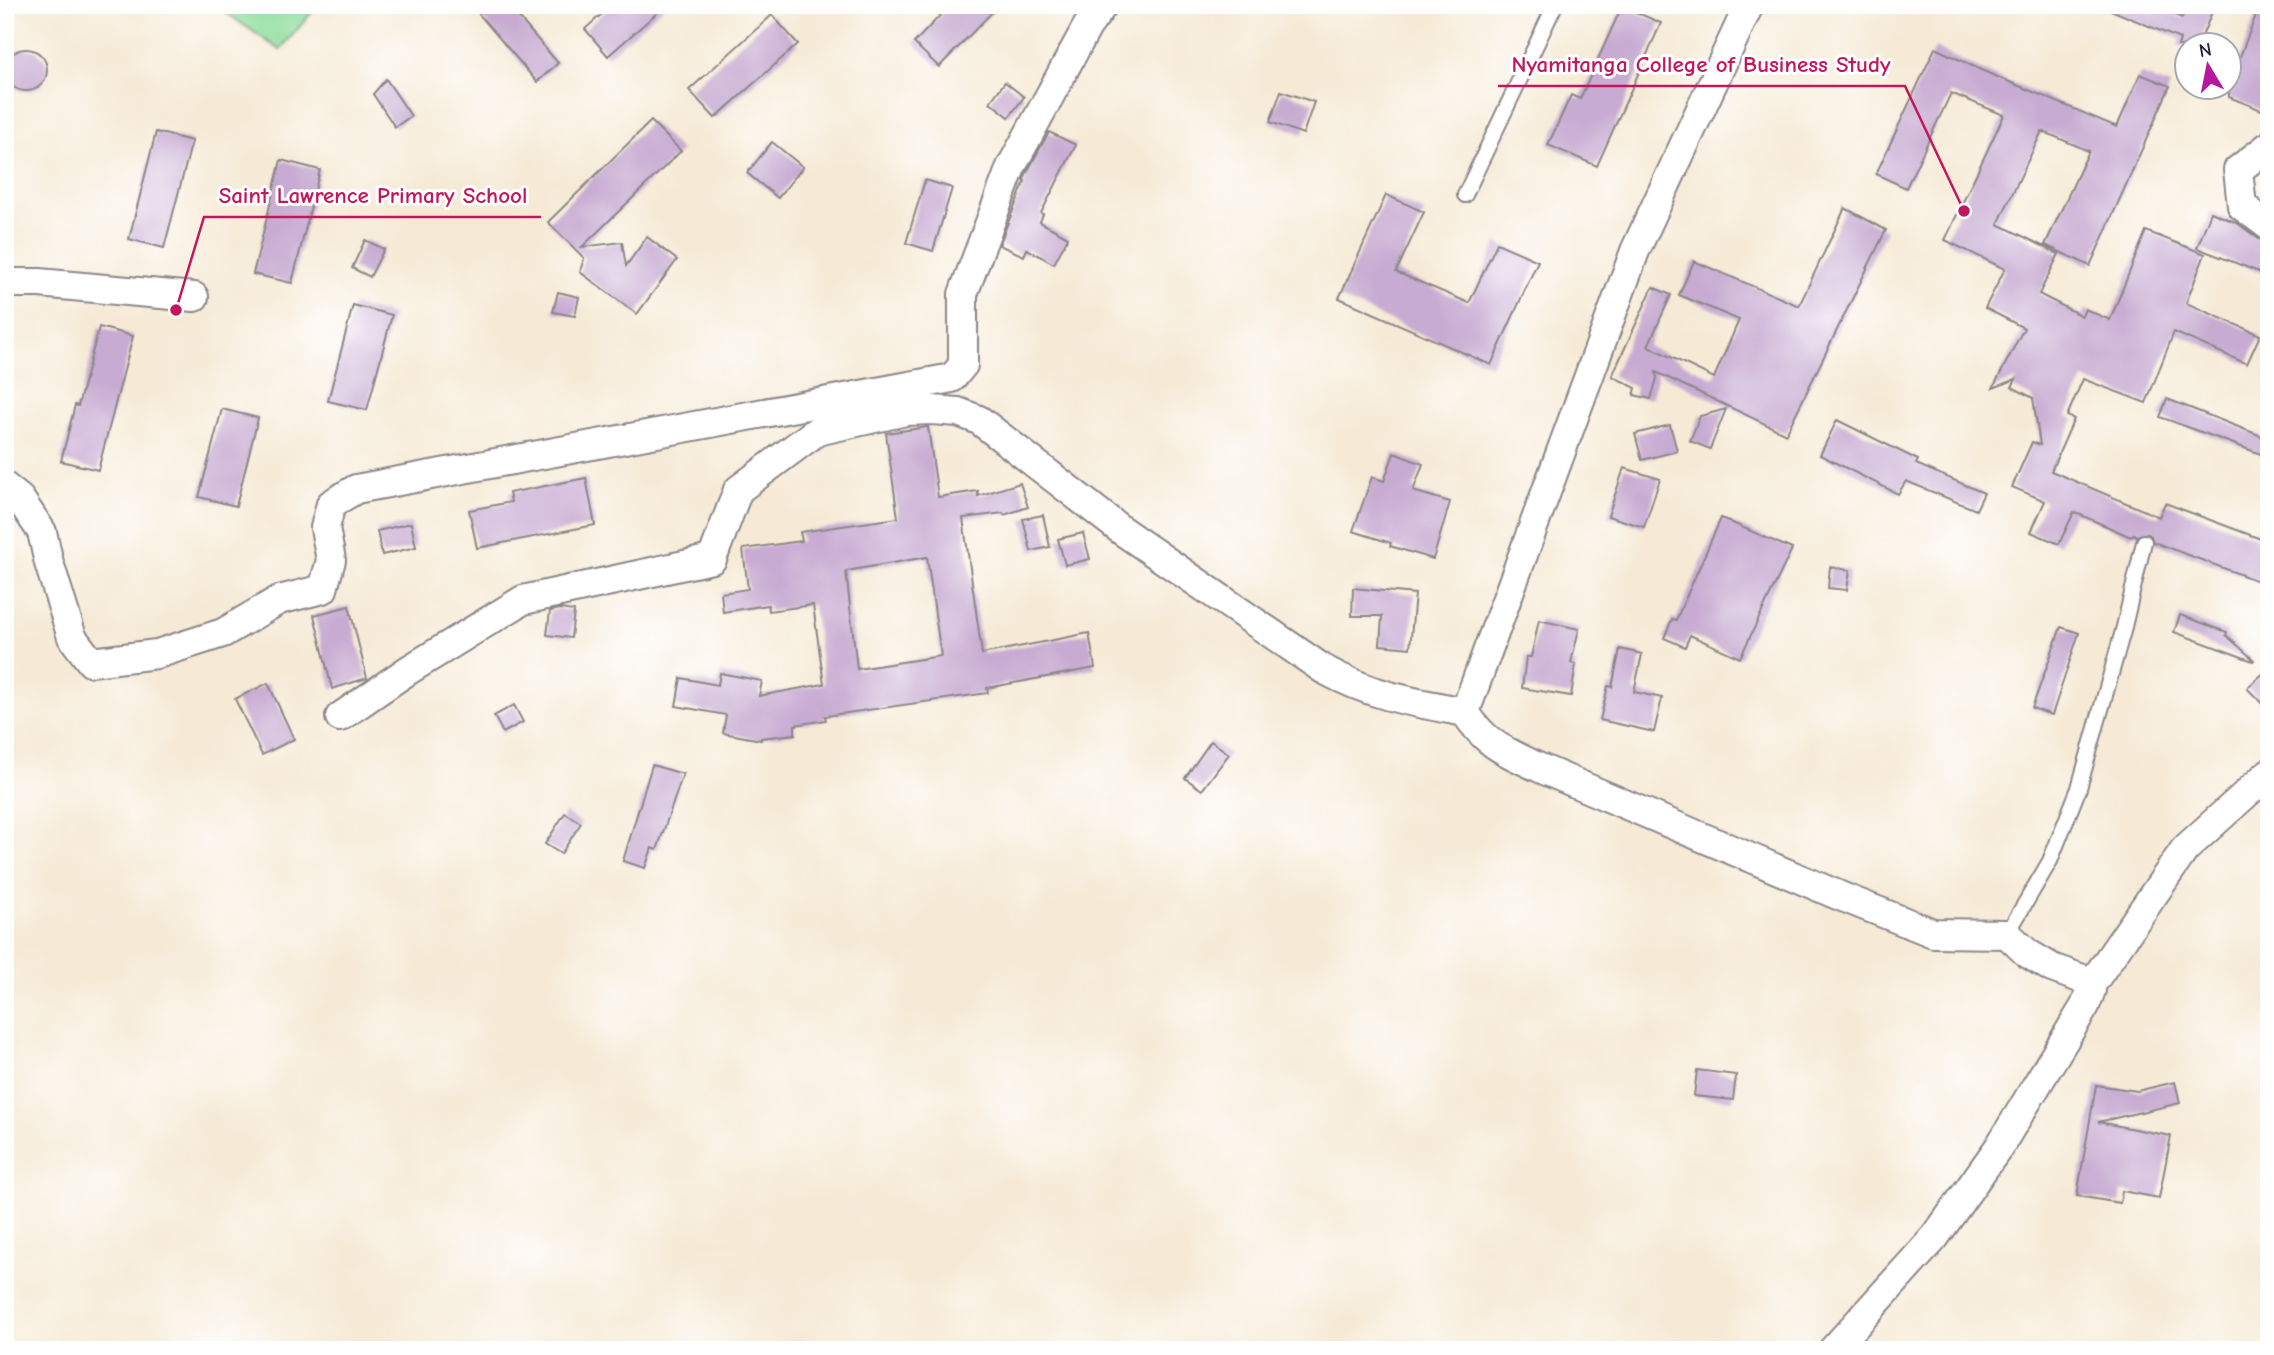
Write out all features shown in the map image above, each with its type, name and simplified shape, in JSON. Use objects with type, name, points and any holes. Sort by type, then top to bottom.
[{"type":"street","points":[[5,487],[20,499],[43,532],[49,563],[72,637],[91,662],[119,659],[157,654],[223,633],[279,600],[323,589],[331,561],[325,528],[331,504],[356,489],[917,386],[952,377],[963,365],[963,295],[1011,167],[1087,27],[1103,5]]},
{"type":"street","points":[[1465,712],[1635,251],[1749,5]]},
{"type":"street","points":[[2269,146],[2238,170],[2242,206],[2269,226]]},
{"type":"street","points":[[5,283],[38,283],[194,297]]},
{"type":"street","points":[[340,717],[407,671],[523,600],[712,559],[738,490],[817,432],[906,411],[958,412],[979,420],[1121,530],[1323,669],[1353,685],[1399,700],[1465,712],[1478,732],[1505,751],[1840,896],[1933,933],[2007,934],[2028,953],[2052,968],[2075,975],[2091,985]]},
{"type":"street","points":[[1833,1350],[1943,1226],[1998,1147],[2085,1006],[2091,985],[2185,849],[2269,773]]},
{"type":"lane","points":[[1465,195],[1555,5]]},
{"type":"lane","points":[[2007,934],[2050,861],[2079,788],[2123,631],[2144,542]]},
{"type":"green space","points":[[215,5],[318,5],[280,50]]},
{"type":"building","points":[[471,5],[508,5],[558,63],[537,82]]},
{"type":"building","points":[[612,5],[666,5],[608,56],[585,29]]},
{"type":"building","points":[[950,5],[999,5],[939,67],[914,43]]},
{"type":"building","points":[[2099,5],[2149,5],[2182,18],[2187,5],[2215,5],[2204,32],[2172,32],[2172,36]]},
{"type":"building","points":[[2260,5],[2269,5],[2269,100],[2264,111],[2242,102],[2242,52]]},
{"type":"building","points":[[1622,6],[1661,23],[1597,166],[1548,145],[1571,95],[1580,99]]},
{"type":"building","points":[[772,15],[798,44],[715,118],[689,90]]},
{"type":"building","points":[[1935,48],[2117,127],[2140,74],[2170,86],[2090,266],[2045,245],[2089,151],[2042,131],[1998,224],[2059,254],[2039,294],[2082,316],[2085,309],[2110,320],[2146,231],[2205,254],[2186,303],[2260,335],[2247,364],[2174,332],[2146,403],[2083,379],[2067,416],[2074,419],[2051,471],[2159,517],[2165,503],[2269,542],[2269,585],[2153,542],[2147,533],[2137,536],[2133,534],[2131,537],[2074,512],[2059,544],[2031,532],[2045,501],[2012,487],[2032,442],[2040,445],[2033,398],[2012,387],[2016,379],[1993,388],[2024,328],[1985,308],[2005,269],[1945,240],[2004,115],[1951,93],[1906,188],[1876,174]]},
{"type":"building","points":[[26,49],[41,55],[47,70],[41,85],[26,91],[11,85],[5,70],[11,55]]},
{"type":"building","points":[[386,79],[411,116],[395,127],[373,94]]},
{"type":"building","points":[[1005,82],[1024,97],[1009,117],[990,102]]},
{"type":"building","points":[[1281,91],[1314,102],[1303,134],[1270,122]]},
{"type":"building","points":[[651,121],[681,151],[582,247],[622,242],[626,266],[647,237],[677,260],[637,314],[580,272],[584,258],[548,222]]},
{"type":"building","points":[[156,132],[192,141],[164,248],[129,239]]},
{"type":"building","points":[[1049,132],[1076,145],[1041,213],[1040,222],[1068,237],[1054,264],[1027,249],[1024,256],[999,245],[1026,174]]},
{"type":"building","points":[[772,142],[803,167],[778,198],[747,173]]},
{"type":"building","points":[[281,160],[320,170],[292,283],[253,274]]},
{"type":"building","points":[[925,180],[952,188],[933,251],[906,243]]},
{"type":"building","points":[[1386,195],[1424,212],[1396,272],[1469,303],[1497,243],[1538,261],[1491,365],[1339,298]]},
{"type":"building","points":[[1845,208],[1886,230],[1786,434],[1656,372],[1651,399],[1634,395],[1636,388],[1612,376],[1653,287],[1671,295],[1648,346],[1714,378],[1739,320],[1679,295],[1694,261],[1799,306]]},
{"type":"building","points":[[2211,212],[2237,223],[2259,239],[2269,242],[2269,276],[2197,248]]},
{"type":"building","points":[[365,240],[384,249],[370,277],[352,268]]},
{"type":"building","points":[[558,292],[579,297],[575,316],[553,312]]},
{"type":"building","points":[[353,305],[392,315],[367,410],[328,401]]},
{"type":"building","points":[[99,327],[133,336],[98,470],[61,461]]},
{"type":"building","points":[[2167,399],[2269,439],[2269,457],[2160,417]]},
{"type":"building","points":[[222,409],[258,418],[236,506],[199,497]]},
{"type":"building","points":[[1726,409],[1710,449],[1690,441],[1700,416]]},
{"type":"building","points":[[1837,420],[1918,460],[1916,464],[1984,493],[1976,510],[1906,481],[1898,494],[1820,455]]},
{"type":"building","points":[[1670,425],[1677,451],[1642,460],[1635,434]]},
{"type":"building","points":[[928,427],[938,497],[978,491],[978,496],[1020,483],[1028,507],[1004,515],[963,518],[982,654],[1089,633],[1095,668],[987,688],[988,693],[825,716],[826,720],[795,725],[795,734],[761,740],[723,733],[726,715],[676,706],[681,678],[718,685],[720,673],[762,681],[759,696],[824,684],[813,605],[769,611],[768,605],[723,612],[721,593],[748,589],[743,549],[802,541],[800,532],[898,518],[886,433]],"holes":[[[927,557],[941,656],[857,669],[846,571]]]},
{"type":"building","points":[[1394,453],[1423,464],[1413,491],[1450,502],[1433,559],[1353,531],[1372,477],[1384,481]]},
{"type":"building","points":[[1624,468],[1660,479],[1644,527],[1608,516]]},
{"type":"building","points":[[586,478],[595,525],[477,548],[469,510],[511,502],[509,493]]},
{"type":"building","points":[[1043,515],[1050,547],[1031,551],[1023,519]]},
{"type":"building","points":[[1721,518],[1792,549],[1740,658],[1690,635],[1685,647],[1664,638],[1672,619],[1676,620]]},
{"type":"building","points":[[411,523],[416,547],[382,555],[377,531]]},
{"type":"building","points":[[1083,533],[1090,559],[1065,565],[1058,539]]},
{"type":"building","points":[[1830,567],[1850,570],[1847,590],[1828,588]]},
{"type":"building","points":[[1353,588],[1415,594],[1410,648],[1380,645],[1382,616],[1352,616]]},
{"type":"building","points":[[349,606],[367,678],[332,689],[314,615]]},
{"type":"building","points":[[550,611],[574,611],[571,638],[547,635]]},
{"type":"building","points":[[2180,615],[2227,632],[2226,635],[2254,660],[2174,632]]},
{"type":"building","points":[[1539,620],[1579,629],[1571,663],[1576,664],[1571,696],[1522,688],[1526,657],[1531,657]]},
{"type":"building","points":[[2061,627],[2079,633],[2052,715],[2032,708]]},
{"type":"building","points":[[1620,649],[1642,654],[1634,692],[1662,698],[1654,732],[1600,720],[1608,686],[1612,687]]},
{"type":"building","points":[[2269,668],[2269,711],[2247,688]]},
{"type":"building","points":[[268,683],[294,739],[262,755],[235,699]]},
{"type":"building","points":[[514,705],[523,722],[503,733],[494,716]]},
{"type":"building","points":[[1211,741],[1229,754],[1202,790],[1185,778]]},
{"type":"building","points":[[652,765],[683,774],[657,850],[652,848],[645,868],[623,861]]},
{"type":"building","points":[[565,813],[581,823],[561,854],[545,844]]},
{"type":"building","points":[[1697,1070],[1736,1075],[1733,1100],[1694,1096]]},
{"type":"building","points":[[2175,1082],[2180,1103],[2098,1122],[2171,1136],[2159,1198],[2122,1191],[2120,1203],[2077,1196],[2096,1085],[2137,1091]]},
{"type":"place","name":"Nyamitanga College of Business Study","points":[[1964,211]]},
{"type":"place","name":"Saint Lawrence Primary School","points":[[176,310]]}]
